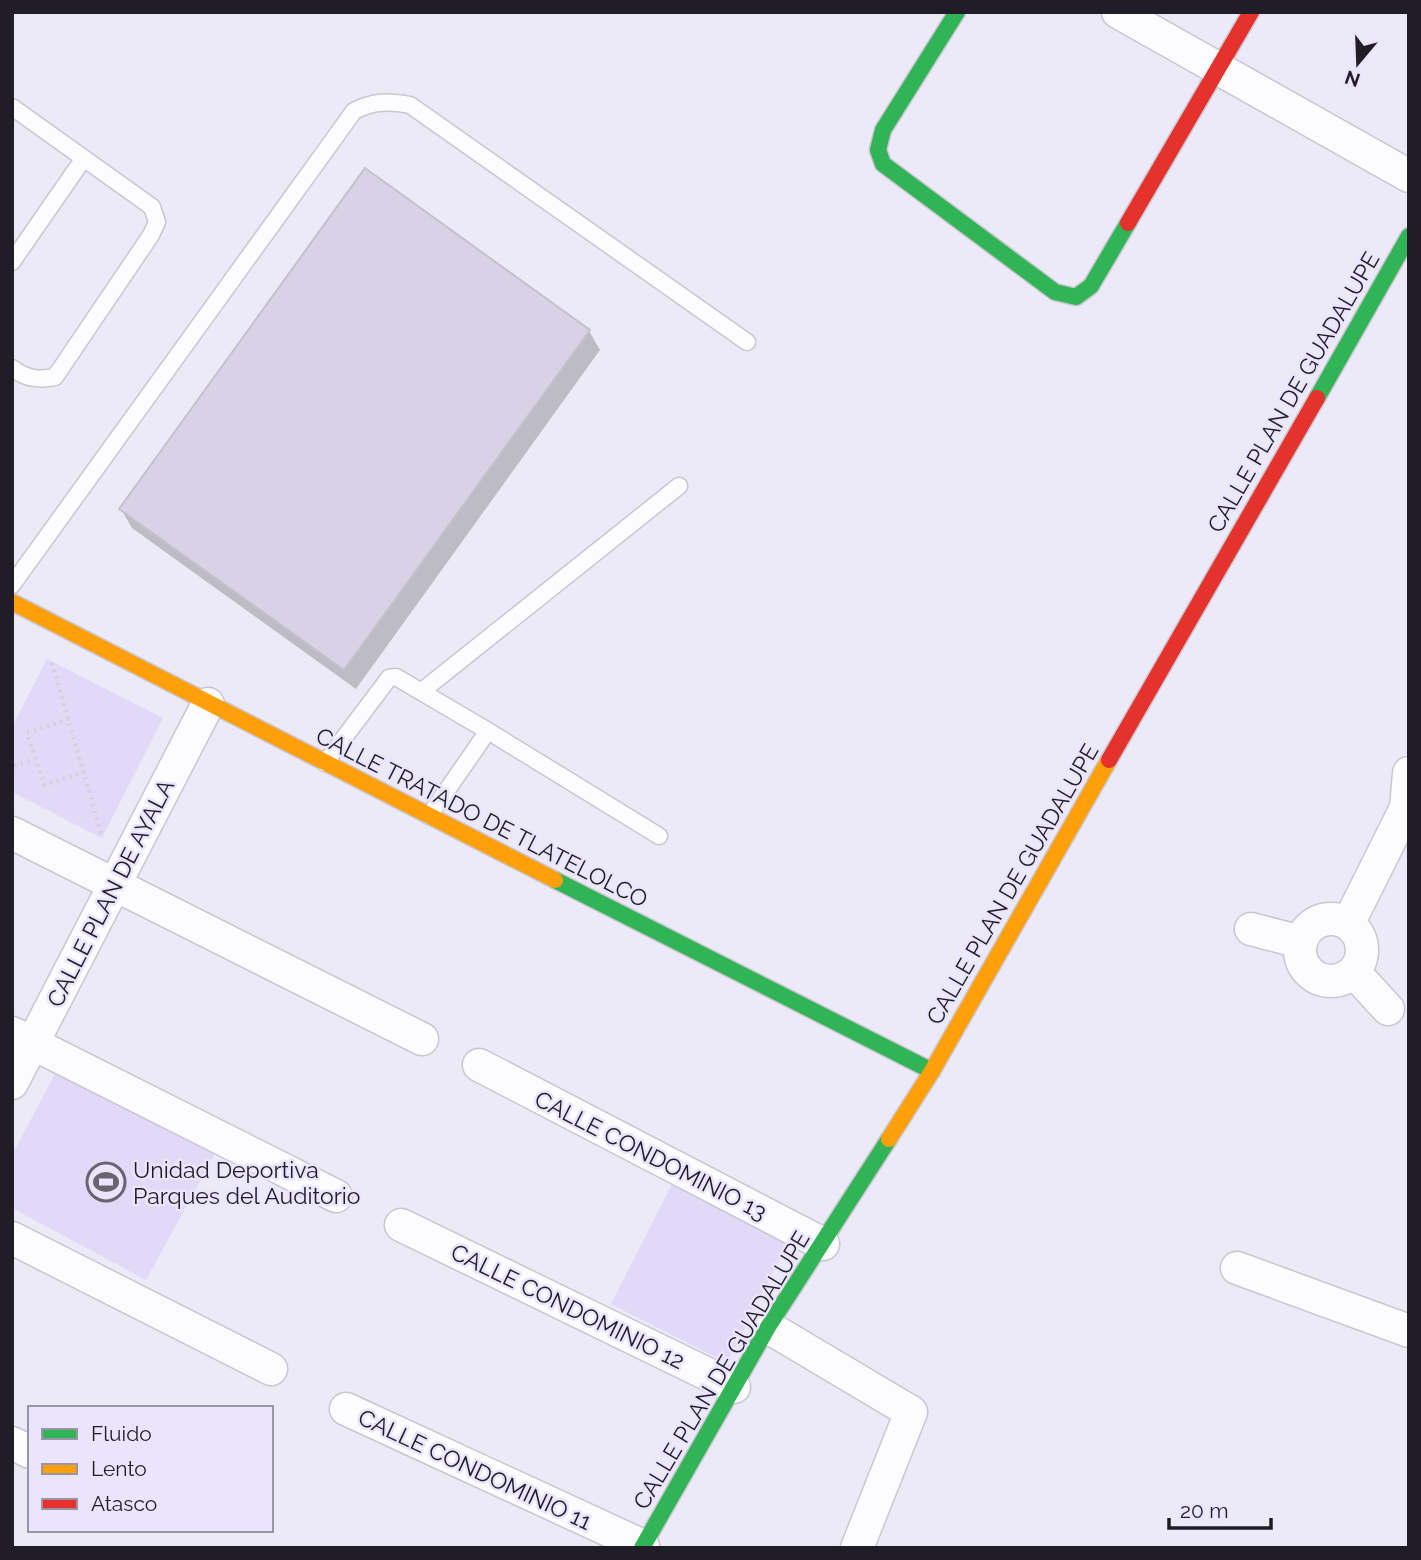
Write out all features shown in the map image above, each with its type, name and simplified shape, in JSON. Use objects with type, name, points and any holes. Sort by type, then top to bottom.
[{"type":"street","points":[[957,12],[883,130],[877,144],[877,155],[883,166],[1055,292],[1076,297],[1091,286],[1251,12]]},
{"type":"street","points":[[1118,12],[1409,176]]},
{"type":"street","name":"CALLE PLAN DE GUADALUPE","points":[[642,1547],[768,1327],[932,1071],[1409,236]]},
{"type":"street","name":"CALLE TRATADO DE TLATELOLCO","points":[[12,602],[932,1071]]},
{"type":"street","name":"CALLE PLAN DE AYALA","points":[[12,1083],[22,1038],[115,885],[208,704]]},
{"type":"street","points":[[1348,924],[1407,809],[1409,773]]},
{"type":"street","points":[[12,832],[422,1040]]},
{"type":"street","points":[[1324,919],[1348,924],[1362,944],[1360,965],[1345,979],[1322,980],[1306,969],[1300,955],[1301,942],[1311,926],[1324,919]]},
{"type":"street","points":[[1251,929],[1301,942]]},
{"type":"street","points":[[1354,972],[1388,1009]]},
{"type":"street","points":[[22,1038],[336,1196]]},
{"type":"street","name":"CALLE CONDOMINIO 13","points":[[479,1065],[823,1244]]},
{"type":"street","name":"CALLE CONDOMINIO 12","points":[[401,1225],[734,1387]]},
{"type":"street","points":[[12,1238],[271,1369]]},
{"type":"street","points":[[1237,1268],[1409,1331]]},
{"type":"street","points":[[768,1327],[911,1412],[858,1548]]},
{"type":"street","name":"CALLE CONDOMINIO 11","points":[[346,1409],[642,1547]]},
{"type":"street","points":[[12,1443],[28,1451]]},
{"type":"lane","points":[[12,585],[354,111],[364,105],[379,102],[410,105],[747,342]]},
{"type":"lane","points":[[12,107],[152,207],[157,222],[151,235],[55,377],[38,380],[23,376],[12,368]]},
{"type":"lane","points":[[12,262],[84,158]]},
{"type":"lane","points":[[422,691],[679,486]]},
{"type":"lane","points":[[325,763],[389,678],[396,677],[659,836]]},
{"type":"lane","points":[[429,816],[488,731]]},
{"type":"path","points":[[37,614],[85,772],[115,885]]},
{"type":"path","points":[[69,719],[27,733],[35,760],[44,785],[85,772]]},
{"type":"path","points":[[12,773],[16,765],[35,760]]},
{"type":"shaded area","points":[[47,659],[163,718],[102,838],[12,792],[12,727]]},
{"type":"shaded area","name":"Unidad Deportiva Parques del Auditorio","points":[[57,1070],[218,1148],[146,1280],[12,1208],[12,1155]]},
{"type":"shaded area","points":[[672,1184],[788,1243],[727,1363],[611,1304]]},
{"type":"building","points":[[365,168],[590,330],[344,670],[119,509]]},
{"type":"traffic: fast","points":[[957,12],[883,130],[878,150],[883,164],[1055,292],[1076,297],[1091,286],[1128,223]]},
{"type":"traffic: fast","points":[[1317,398],[1409,236]]},
{"type":"traffic: fast","points":[[555,880],[932,1071]]},
{"type":"traffic: fast","points":[[642,1548],[768,1327],[889,1139]]},
{"type":"traffic: slow","points":[[12,602],[555,880]]},
{"type":"traffic: slow","points":[[889,1139],[932,1071],[1109,760]]},
{"type":"traffic: jam","points":[[1128,223],[1251,12]]},
{"type":"traffic: jam","points":[[1109,760],[1317,398]]},
{"type":"place","name":"Unidad Deportiva Parques del Auditorio","points":[[106,1182]]}]
